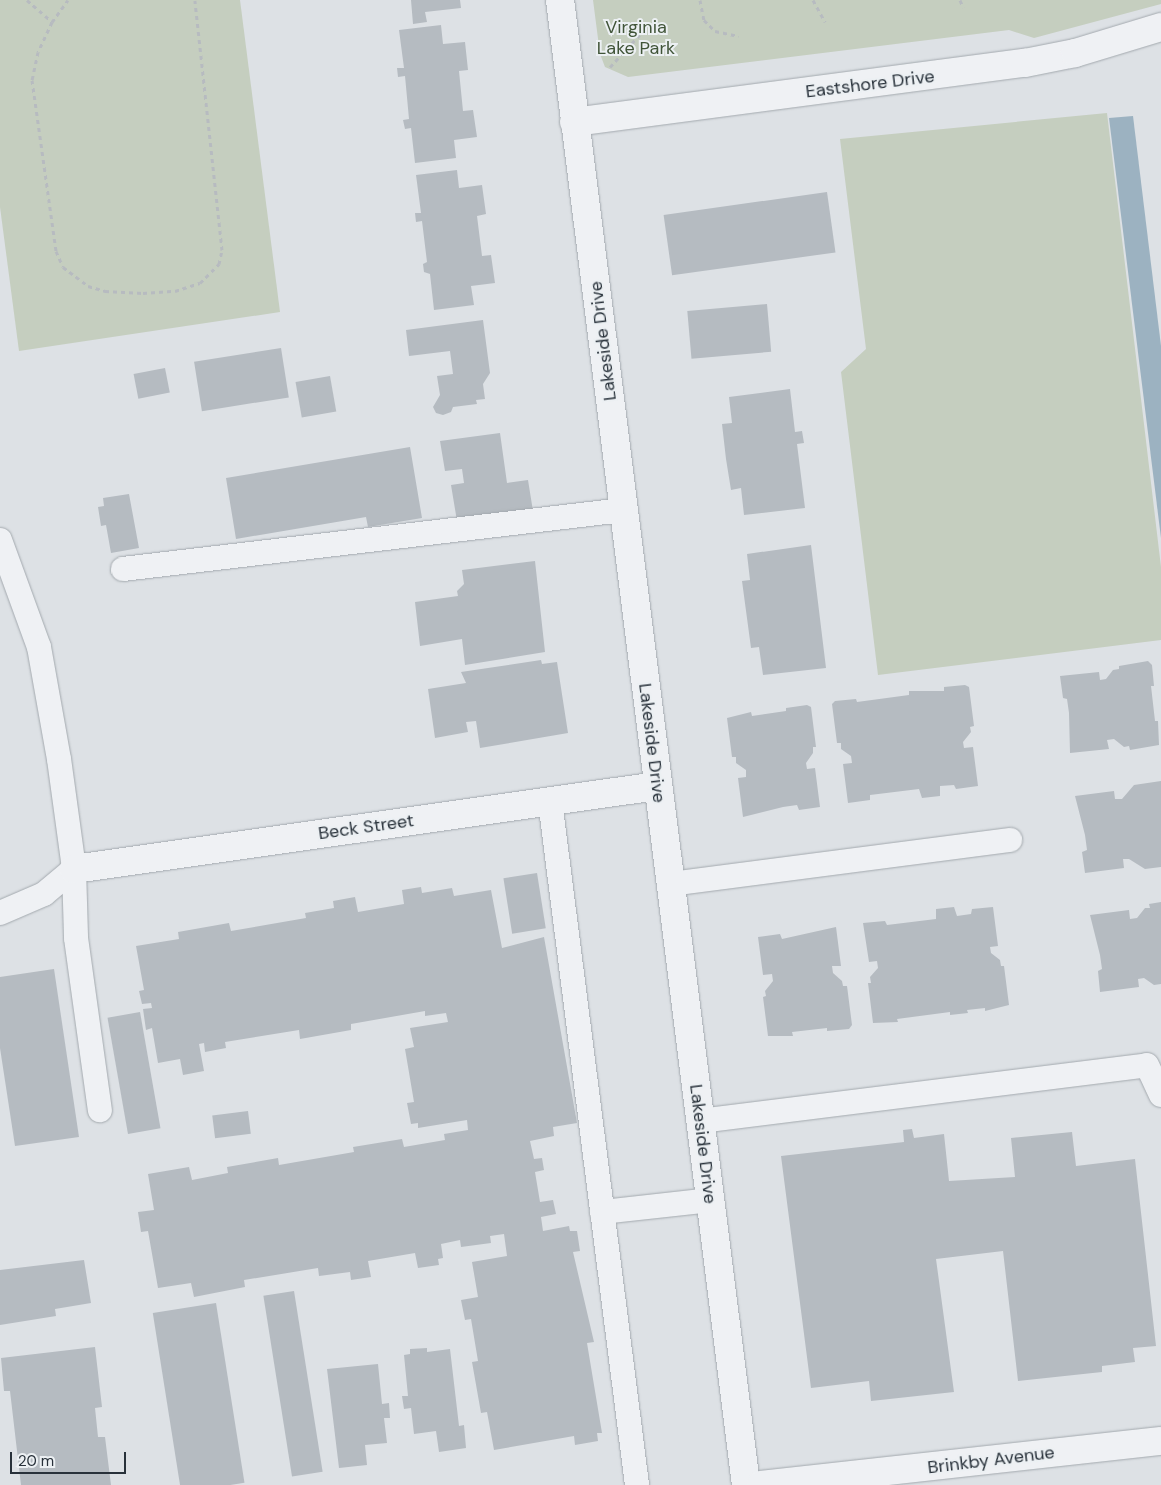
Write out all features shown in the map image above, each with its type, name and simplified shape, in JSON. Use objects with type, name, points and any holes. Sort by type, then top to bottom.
[{"type":"street","name":"Lakeside Drive","points":[[560,0],[746,1485]]},
{"type":"street","name":"Eastshore Drive","points":[[574,122],[1025,63],[1075,53],[1161,27]]},
{"type":"street","name":"Beck Street","points":[[74,869],[657,786]]},
{"type":"street","name":"Brinkby Avenue","points":[[761,1485],[1161,1440]]},
{"type":"lane","points":[[124,569],[624,510]]},
{"type":"lane","points":[[0,540],[39,647],[74,869],[76,938],[100,1110]]},
{"type":"lane","points":[[550,801],[637,1485]]},
{"type":"lane","points":[[670,884],[1010,840]]},
{"type":"lane","points":[[0,913],[44,894],[74,869]]},
{"type":"lane","points":[[700,1121],[1147,1065],[1161,1095]]},
{"type":"lane","points":[[602,1212],[710,1200]]},
{"type":"path","points":[[27,0],[52,22]]},
{"type":"path","points":[[68,0],[52,22],[38,52],[32,80],[52,236],[63,267],[75,279],[106,291],[175,291],[200,283],[219,264],[222,250],[195,0]]},
{"type":"path","points":[[700,0],[704,20],[715,31],[738,36]]},
{"type":"path","points":[[813,0],[825,22]]},
{"type":"path","points":[[960,0],[963,7]]},
{"type":"path","points":[[610,67],[645,29]]},
{"type":"green space","points":[[0,0],[240,0],[280,312],[19,351],[0,207]]},
{"type":"green space","name":"Virginia Lake Park","points":[[593,0],[1161,0],[1161,4],[1034,38],[1009,30],[628,77],[605,67],[600,54]]},
{"type":"green space","points":[[1107,113],[1161,567],[1161,640],[878,675],[841,372],[866,349],[840,139]]},
{"type":"water","points":[[1133,116],[1161,346],[1161,538],[1109,118]]},
{"type":"building","points":[[411,0],[460,0],[461,8],[425,12],[427,22],[413,24]]},
{"type":"building","points":[[441,25],[443,44],[465,42],[468,70],[459,71],[463,111],[473,110],[477,137],[454,140],[456,158],[415,163],[411,128],[405,129],[403,120],[409,119],[405,76],[398,77],[397,68],[404,68],[399,30]]},
{"type":"building","points":[[457,170],[459,188],[482,185],[486,214],[477,216],[482,256],[491,255],[495,283],[471,286],[474,305],[434,310],[430,274],[424,272],[423,264],[427,262],[422,221],[416,222],[415,213],[421,213],[416,175]]},
{"type":"building","points":[[827,192],[835,252],[672,275],[664,215]]},
{"type":"building","points":[[767,304],[771,352],[691,359],[687,311]]},
{"type":"building","points":[[483,320],[490,373],[483,384],[485,399],[476,400],[477,404],[453,407],[451,412],[443,415],[436,413],[433,407],[440,395],[437,376],[453,374],[450,351],[409,356],[406,330]]},
{"type":"building","points":[[281,348],[289,397],[202,411],[194,362]]},
{"type":"building","points":[[165,368],[170,393],[138,399],[134,374]]},
{"type":"building","points":[[330,376],[336,411],[302,418],[296,382]]},
{"type":"building","points":[[790,389],[795,432],[802,431],[804,443],[797,444],[805,508],[744,515],[741,488],[731,490],[726,459],[722,424],[732,423],[729,397]]},
{"type":"building","points":[[500,433],[507,483],[528,480],[533,511],[457,521],[451,485],[464,483],[462,469],[445,471],[440,441]]},
{"type":"building","points":[[410,447],[422,518],[368,527],[366,517],[236,539],[226,478]]},
{"type":"building","points":[[129,494],[139,548],[111,553],[106,525],[101,526],[98,507],[104,506],[103,498]]},
{"type":"building","points":[[811,545],[826,668],[763,675],[759,647],[751,648],[742,581],[750,580],[747,554]]},
{"type":"building","points":[[535,561],[545,652],[465,665],[462,639],[420,646],[415,602],[458,596],[457,591],[464,584],[462,570]]},
{"type":"building","points":[[541,660],[542,664],[557,662],[568,733],[480,748],[476,721],[466,722],[468,732],[435,738],[428,689],[466,683],[461,672]]},
{"type":"building","points":[[1148,661],[1152,665],[1154,686],[1151,686],[1155,721],[1158,721],[1159,745],[1130,750],[1129,746],[1124,747],[1114,739],[1107,740],[1109,749],[1070,753],[1069,713],[1067,699],[1063,698],[1060,676],[1099,672],[1100,680],[1106,679],[1113,670],[1119,669],[1119,666]]},
{"type":"building","points":[[965,685],[969,687],[974,726],[970,727],[971,732],[963,742],[964,748],[973,747],[978,786],[956,789],[954,785],[940,786],[940,796],[922,798],[919,789],[870,795],[870,800],[848,803],[843,764],[852,763],[851,756],[841,749],[841,743],[837,743],[832,704],[835,701],[856,699],[857,702],[909,695],[909,691],[944,691],[944,687]]},
{"type":"building","points":[[807,705],[811,707],[816,747],[813,747],[813,753],[806,763],[807,769],[815,768],[820,807],[799,810],[797,805],[743,817],[738,778],[746,777],[746,770],[736,763],[736,757],[732,757],[727,718],[751,712],[752,716],[786,711],[786,708]]},
{"type":"building","points":[[1161,781],[1161,867],[1145,869],[1129,859],[1123,859],[1124,868],[1085,873],[1082,852],[1087,850],[1075,796],[1114,791],[1115,799],[1122,799],[1134,785]]},
{"type":"building","points":[[537,873],[546,928],[512,934],[503,878]]},
{"type":"building","points":[[421,887],[422,893],[452,888],[454,896],[491,890],[502,948],[544,937],[577,1123],[553,1127],[554,1136],[530,1141],[534,1159],[542,1158],[544,1170],[535,1172],[540,1202],[553,1200],[556,1214],[541,1217],[543,1231],[569,1226],[570,1231],[577,1231],[580,1251],[573,1252],[594,1342],[587,1343],[602,1433],[597,1433],[598,1441],[575,1445],[574,1436],[494,1450],[487,1412],[481,1413],[472,1362],[478,1361],[471,1319],[465,1320],[461,1300],[478,1297],[472,1262],[507,1256],[504,1234],[490,1236],[491,1243],[461,1247],[460,1240],[441,1244],[443,1258],[438,1259],[439,1265],[418,1268],[415,1253],[368,1261],[371,1277],[351,1280],[350,1272],[319,1276],[318,1268],[244,1280],[245,1287],[194,1297],[191,1283],[158,1288],[148,1231],[141,1232],[138,1212],[154,1210],[148,1174],[189,1167],[192,1180],[228,1173],[227,1167],[278,1158],[279,1165],[354,1152],[353,1147],[402,1139],[404,1147],[445,1140],[444,1134],[468,1130],[467,1120],[418,1128],[418,1123],[411,1124],[407,1103],[414,1102],[405,1049],[414,1047],[410,1028],[448,1022],[446,1013],[425,1016],[425,1011],[351,1024],[351,1030],[300,1039],[299,1030],[225,1042],[226,1048],[205,1052],[204,1043],[199,1044],[204,1071],[183,1075],[180,1059],[158,1063],[152,1028],[146,1030],[143,1009],[152,1008],[151,1003],[142,1004],[139,991],[144,990],[136,946],[179,939],[178,932],[229,923],[231,931],[306,918],[305,913],[334,908],[333,901],[355,897],[358,912],[404,904],[402,890]]},
{"type":"building","points":[[1161,902],[1161,984],[1154,985],[1144,978],[1138,979],[1139,987],[1100,992],[1098,971],[1102,969],[1090,915],[1129,910],[1130,919],[1137,918],[1145,908],[1150,908],[1149,904]]},
{"type":"building","points":[[954,907],[957,916],[971,914],[972,909],[993,907],[998,946],[990,947],[991,953],[1000,960],[1001,966],[1004,966],[1009,1005],[985,1011],[985,1008],[967,1010],[968,1013],[950,1015],[950,1012],[897,1019],[898,1022],[873,1023],[868,983],[871,983],[870,977],[878,968],[877,961],[869,962],[863,923],[885,921],[887,925],[936,919],[936,909]]},
{"type":"building","points":[[836,927],[841,966],[832,966],[833,973],[842,981],[843,986],[847,986],[852,1025],[849,1029],[827,1031],[827,1028],[792,1032],[793,1036],[768,1036],[763,997],[766,996],[765,991],[773,981],[772,974],[763,975],[758,937],[780,934],[782,939]]},
{"type":"building","points":[[54,969],[79,1137],[15,1146],[0,1048],[0,977]]},
{"type":"building","points":[[140,1012],[160,1128],[128,1134],[108,1018]]},
{"type":"building","points":[[248,1111],[251,1134],[215,1138],[212,1115]]},
{"type":"building","points":[[912,1129],[914,1138],[944,1134],[949,1181],[1015,1177],[1011,1138],[1072,1132],[1076,1166],[1135,1159],[1156,1346],[1133,1348],[1135,1362],[1102,1366],[1102,1372],[1018,1381],[1003,1251],[936,1259],[954,1392],[871,1401],[869,1381],[811,1388],[781,1156],[904,1142],[903,1130]]},
{"type":"building","points":[[84,1260],[91,1303],[55,1309],[56,1316],[0,1325],[0,1270]]},
{"type":"building","points":[[294,1291],[323,1472],[292,1477],[263,1296]]},
{"type":"building","points":[[216,1303],[244,1483],[230,1485],[180,1485],[153,1313]]},
{"type":"building","points":[[95,1347],[102,1407],[95,1408],[98,1437],[105,1437],[111,1485],[21,1485],[10,1391],[4,1391],[1,1358]]},
{"type":"building","points":[[427,1348],[427,1352],[450,1349],[459,1426],[464,1425],[466,1448],[439,1452],[436,1431],[414,1434],[411,1408],[404,1409],[402,1396],[408,1396],[404,1355],[410,1354],[410,1349]]},
{"type":"building","points":[[378,1364],[382,1404],[389,1403],[390,1418],[384,1418],[387,1443],[365,1445],[367,1465],[339,1468],[327,1369]]}]
